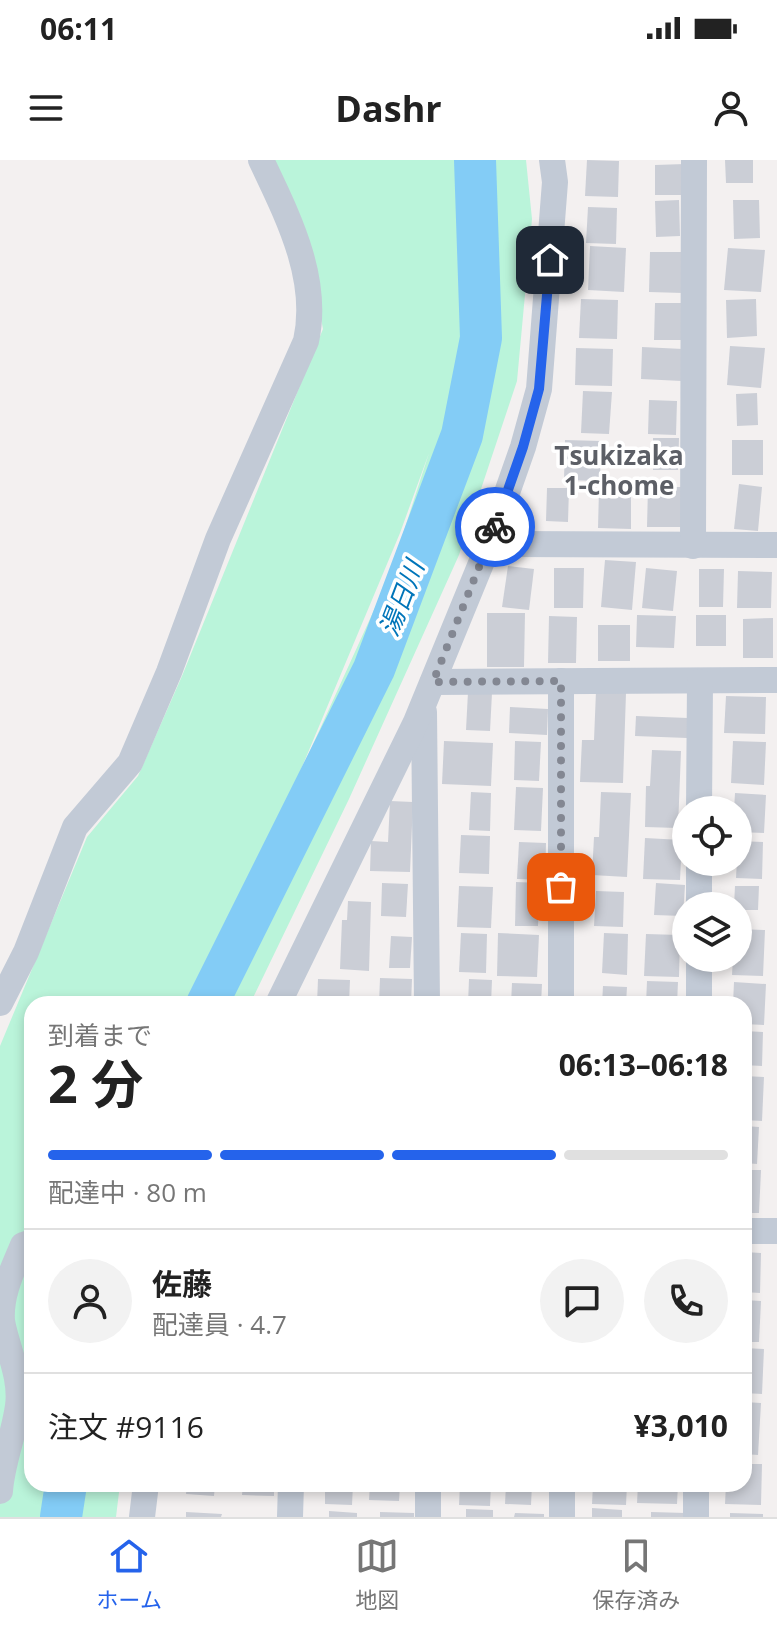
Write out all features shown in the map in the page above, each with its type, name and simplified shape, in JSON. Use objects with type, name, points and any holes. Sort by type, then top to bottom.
[{"type":"street","points":[[0,1003],[26,952],[75,827],[130,763],[169,672],[229,513],[306,341],[310,320],[309,288],[291,224],[261,160]]},
{"type":"street","points":[[282,996],[428,692],[489,544],[523,447],[539,389],[554,196],[552,160]]},
{"type":"street","points":[[693,546],[694,160]]},
{"type":"street","points":[[489,544],[777,545]]},
{"type":"street","points":[[428,692],[561,681],[777,680]]},
{"type":"street","points":[[561,681],[561,996]]},
{"type":"street","points":[[699,796],[700,682]]},
{"type":"street","points":[[427,996],[428,692]]},
{"type":"street","points":[[699,972],[699,996]]},
{"type":"street","points":[[752,1231],[777,1231]]},
{"type":"street","points":[[0,1491],[1,1472],[18,1404],[13,1355],[2,1320],[4,1289],[24,1245]]},
{"type":"street","points":[[142,1517],[145,1492]]},
{"type":"street","points":[[290,1517],[291,1492]]},
{"type":"street","points":[[428,1492],[428,1517]]},
{"type":"street","points":[[562,1492],[562,1517]]},
{"type":"street","points":[[696,1492],[696,1517]]},
{"type":"green space","points":[[273,160],[526,160],[532,219],[517,381],[459,555],[349,799],[254,996],[24,996],[24,1492],[119,1492],[116,1517],[0,1517],[0,1046],[87,837],[138,776],[182,676],[323,329],[308,251]],"holes":[[[429,453],[389,577],[294,786],[400,533]]]},
{"type":"building","points":[[587,160],[619,161],[618,197],[585,196]]},
{"type":"building","points":[[725,160],[753,160],[753,183],[726,183]]},
{"type":"building","points":[[685,164],[685,195],[655,195],[655,165]]},
{"type":"building","points":[[679,200],[680,236],[656,237],[655,201]]},
{"type":"building","points":[[733,200],[759,200],[760,238],[734,239]]},
{"type":"building","points":[[588,207],[617,208],[616,244],[586,243]]},
{"type":"building","points":[[590,246],[626,248],[624,292],[588,290]]},
{"type":"building","points":[[728,248],[765,250],[761,292],[724,290]]},
{"type":"building","points":[[650,252],[684,252],[683,293],[649,292]]},
{"type":"building","points":[[581,299],[618,300],[617,339],[579,338]]},
{"type":"building","points":[[756,299],[757,336],[727,338],[726,300]]},
{"type":"building","points":[[655,303],[684,303],[683,340],[654,340]]},
{"type":"building","points":[[730,346],[765,348],[761,388],[727,385]]},
{"type":"building","points":[[642,347],[683,349],[682,381],[641,379]]},
{"type":"building","points":[[576,348],[613,349],[612,386],[575,385]]},
{"type":"building","points":[[583,391],[612,392],[609,434],[581,433]]},
{"type":"building","points":[[757,393],[758,425],[737,426],[736,394]]},
{"type":"building","points":[[649,400],[677,401],[676,435],[648,434]]},
{"type":"building","points":[[653,438],[679,438],[678,470],[653,470]]},
{"type":"building","points":[[565,440],[601,441],[600,481],[564,480]]},
{"type":"building","points":[[732,440],[763,440],[763,475],[732,475]]},
{"type":"building","points":[[739,484],[762,487],[758,531],[734,529]]},
{"type":"building","points":[[648,487],[682,487],[682,527],[647,527]]},
{"type":"building","points":[[547,488],[569,488],[568,522],[546,521]]},
{"type":"building","points":[[599,489],[631,489],[631,529],[598,528]]},
{"type":"building","points":[[605,560],[636,562],[632,610],[601,607]]},
{"type":"building","points":[[508,566],[534,569],[529,610],[502,607]]},
{"type":"building","points":[[554,568],[584,568],[583,608],[554,608]]},
{"type":"building","points":[[646,568],[677,571],[673,611],[642,608]]},
{"type":"building","points":[[699,569],[724,569],[723,607],[699,607]]},
{"type":"building","points":[[738,571],[772,572],[771,608],[737,608]]},
{"type":"building","points":[[487,613],[525,613],[524,667],[487,667]]},
{"type":"building","points":[[637,615],[676,616],[674,648],[636,647]]},
{"type":"building","points":[[696,615],[726,615],[726,646],[696,646]]},
{"type":"building","points":[[549,616],[577,617],[576,663],[548,663]]},
{"type":"building","points":[[773,618],[773,658],[743,658],[743,619]]},
{"type":"building","points":[[598,625],[630,625],[630,661],[598,661]]},
{"type":"building","points":[[596,691],[626,693],[623,783],[580,782],[582,740],[594,740]]},
{"type":"building","points":[[468,692],[492,693],[490,731],[466,730]]},
{"type":"building","points":[[726,696],[766,697],[765,734],[724,733]]},
{"type":"building","points":[[510,707],[548,709],[547,735],[509,733]]},
{"type":"building","points":[[636,716],[688,718],[687,738],[635,736]]},
{"type":"building","points":[[444,741],[493,743],[491,786],[442,784]]},
{"type":"building","points":[[515,741],[541,742],[539,781],[514,780]]},
{"type":"building","points":[[733,741],[766,742],[764,785],[731,783]]},
{"type":"building","points":[[652,750],[681,751],[679,796],[672,796],[672,828],[645,827],[646,786],[650,786]]},
{"type":"building","points":[[516,787],[543,788],[541,831],[514,830]]},
{"type":"building","points":[[471,792],[491,793],[490,831],[469,830]]},
{"type":"building","points":[[601,792],[631,793],[627,877],[592,875],[594,837],[599,837]]},
{"type":"building","points":[[735,793],[766,795],[764,833],[752,833],[752,796],[735,796]]},
{"type":"building","points":[[390,801],[413,802],[410,872],[370,871],[371,841],[388,842]]},
{"type":"building","points":[[461,835],[490,836],[489,874],[459,873]]},
{"type":"building","points":[[645,838],[672,839],[672,876],[680,876],[680,880],[643,879]]},
{"type":"building","points":[[519,842],[546,843],[545,880],[517,879]]},
{"type":"building","points":[[752,842],[763,842],[762,879],[736,878],[752,876]]},
{"type":"building","points":[[516,882],[540,883],[538,926],[515,926]]},
{"type":"building","points":[[382,883],[408,884],[406,917],[381,916]]},
{"type":"building","points":[[656,883],[685,885],[685,892],[672,892],[672,916],[654,915]]},
{"type":"building","points":[[459,886],[493,887],[491,928],[457,927]]},
{"type":"building","points":[[735,886],[759,886],[758,910],[752,910],[752,892],[735,892]]},
{"type":"building","points":[[596,891],[624,892],[623,927],[594,926]]},
{"type":"building","points":[[348,901],[371,902],[369,971],[340,969],[342,920],[347,920]]},
{"type":"building","points":[[752,930],[765,930],[763,976],[732,975],[732,972],[752,972]]},
{"type":"building","points":[[461,933],[487,934],[486,973],[459,972]]},
{"type":"building","points":[[498,933],[539,935],[537,977],[497,976]]},
{"type":"building","points":[[604,933],[628,934],[627,975],[602,973]]},
{"type":"building","points":[[646,934],[672,935],[672,972],[679,972],[679,977],[644,976]]},
{"type":"building","points":[[391,936],[412,937],[410,968],[389,968]]},
{"type":"building","points":[[380,978],[412,979],[411,996],[379,996]]},
{"type":"building","points":[[318,979],[350,980],[349,996],[317,996]]},
{"type":"building","points":[[469,979],[492,980],[491,996],[468,996]]},
{"type":"building","points":[[647,981],[678,982],[677,996],[646,996]]},
{"type":"building","points":[[734,982],[766,984],[764,1025],[752,1024],[752,996],[733,996]]},
{"type":"building","points":[[512,983],[542,984],[541,996],[511,996]]},
{"type":"building","points":[[603,986],[627,987],[626,996],[602,996]]},
{"type":"building","points":[[752,1031],[763,1032],[762,1066],[752,1065]]},
{"type":"building","points":[[752,1076],[764,1077],[762,1121],[752,1120]]},
{"type":"building","points":[[752,1127],[759,1127],[757,1164],[752,1164]]},
{"type":"building","points":[[752,1170],[761,1170],[759,1213],[752,1213]]},
{"type":"building","points":[[752,1252],[761,1253],[760,1293],[752,1292]]},
{"type":"building","points":[[752,1300],[761,1301],[759,1342],[752,1342]]},
{"type":"building","points":[[752,1348],[764,1349],[762,1394],[752,1393]]},
{"type":"building","points":[[752,1402],[761,1403],[758,1455],[752,1455]]},
{"type":"building","points":[[752,1464],[762,1464],[761,1505],[725,1504],[726,1492],[752,1492]]},
{"type":"building","points":[[186,1492],[214,1492],[214,1496]]},
{"type":"building","points":[[242,1492],[274,1492],[274,1496],[242,1495]]},
{"type":"building","points":[[325,1492],[353,1492],[352,1505],[325,1504]]},
{"type":"building","points":[[370,1492],[400,1492],[399,1501],[369,1500]]},
{"type":"building","points":[[460,1492],[491,1492],[490,1506],[459,1505]]},
{"type":"building","points":[[506,1492],[532,1492],[531,1505],[505,1504]]},
{"type":"building","points":[[593,1492],[627,1492],[626,1505],[592,1504]]},
{"type":"building","points":[[638,1492],[678,1492],[677,1504],[637,1503]]},
{"type":"building","points":[[592,1508],[622,1510],[622,1517],[592,1517]]},
{"type":"building","points":[[466,1509],[493,1510],[493,1517],[466,1517]]},
{"type":"building","points":[[329,1511],[357,1513],[357,1517],[329,1517]]},
{"type":"building","points":[[186,1512],[222,1514],[221,1517],[186,1517]]},
{"type":"building","points":[[380,1512],[414,1513],[414,1517],[380,1517]]},
{"type":"building","points":[[651,1512],[686,1513],[686,1517],[651,1517]]},
{"type":"building","points":[[515,1513],[544,1514],[544,1517],[514,1517]]},
{"type":"building","points":[[730,1513],[763,1514],[763,1517],[730,1517]]},
{"type":"waterway","name":"湯日川","points":[[211,996],[374,669],[462,435],[481,338],[475,160]]},
{"type":"waterway","name":"湯日川","points":[[61,1517],[65,1492]]},
{"type":"way so far","points":[[495,527],[433,682],[561,681],[561,887]]},
{"type":"district","name":"Tsukizaka 1-chome","points":[[619,470]]},
{"type":"route","points":[[495,527],[539,389],[550,260]]}]
